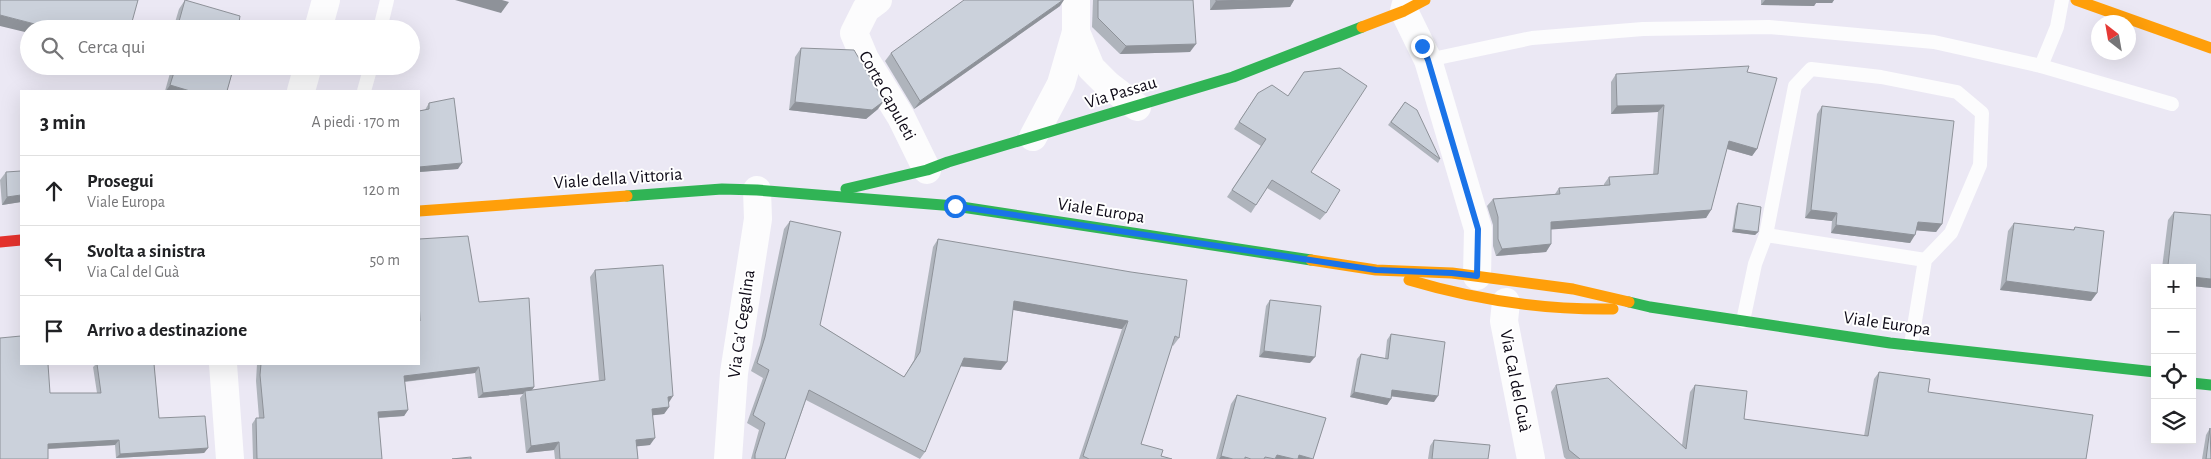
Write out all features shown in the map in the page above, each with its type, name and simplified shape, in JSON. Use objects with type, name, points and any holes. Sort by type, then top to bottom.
[{"type":"main road","points":[[2076,0],[2211,48]]},
{"type":"main road","name":"Via Passau","points":[[820,195],[927,170],[948,162],[1137,107],[1257,68],[1412,4]]},
{"type":"main road","name":"Viale della Vittoria","points":[[420,211],[722,189],[820,195]]},
{"type":"main road","name":"Viale Europa","points":[[820,195],[955,206],[1376,270],[1452,273],[1573,289],[1650,307],[1911,345],[2120,368],[2151,373]]},
{"type":"main road","points":[[0,242],[20,240]]},
{"type":"main road","name":"Viale Europa","points":[[1376,270],[1448,292],[1506,302],[1577,310],[1650,307]]},
{"type":"main road","points":[[2196,377],[2211,379]]},
{"type":"main road","points":[[2196,383],[2211,385]]},
{"type":"street","points":[[320,20],[326,0]]},
{"type":"street","name":"Corte Capuleti","points":[[878,0],[866,9],[854,33],[865,59],[901,117],[927,170]]},
{"type":"street","points":[[1033,137],[1060,84],[1076,32],[1076,0]]},
{"type":"street","points":[[1412,4],[1478,229],[1477,276]]},
{"type":"street","points":[[1076,32],[1091,68],[1107,84],[1137,107]]},
{"type":"street","points":[[301,90],[305,75]]},
{"type":"street","name":"Via Ca' Cegalina","points":[[728,459],[734,373],[758,219],[757,190]]},
{"type":"street","name":"Via Cal del Guà","points":[[1506,302],[1504,321],[1531,459]]},
{"type":"street","points":[[223,365],[230,459]]},
{"type":"lane","points":[[382,20],[387,0]]},
{"type":"lane","points":[[2042,66],[2057,27],[2062,0]]},
{"type":"lane","points":[[1428,60],[1532,38],[1642,29],[1769,27],[1934,42],[2042,66],[2172,104]]},
{"type":"lane","points":[[1743,321],[1755,264],[1766,235],[1795,86],[1811,69],[1881,77],[1957,92],[1982,113],[1980,166],[1951,233],[1925,260],[1911,345]]},
{"type":"lane","points":[[364,90],[368,75]]},
{"type":"lane","points":[[1766,235],[1925,260]]},
{"type":"building","points":[[0,0],[138,0],[132,20],[20,20],[0,15]]},
{"type":"building","points":[[185,0],[240,16],[239,20],[179,20]]},
{"type":"building","points":[[964,0],[1063,0],[920,101],[891,53]]},
{"type":"building","points":[[1098,0],[1193,0],[1196,44],[1126,46],[1098,18]]},
{"type":"building","points":[[1216,0],[1250,0],[1216,1]]},
{"type":"building","points":[[801,48],[854,50],[884,101],[872,110],[795,102]]},
{"type":"building","points":[[1749,66],[1747,72],[1777,78],[1757,149],[1729,141],[1711,210],[1551,222],[1551,244],[1502,249],[1498,239],[1498,217],[1493,199],[1560,194],[1559,188],[1610,185],[1609,177],[1658,174],[1664,105],[1617,106],[1616,74]]},
{"type":"building","points":[[1340,68],[1367,86],[1311,172],[1340,190],[1326,213],[1272,180],[1256,205],[1232,190],[1266,139],[1239,122],[1258,93],[1272,85],[1288,96],[1304,72]]},
{"type":"building","points":[[173,75],[231,75],[227,90],[187,90],[170,85]]},
{"type":"building","points":[[454,98],[462,163],[420,167],[420,111],[429,109],[429,103]]},
{"type":"building","points":[[1405,102],[1417,110],[1440,159],[1391,122]]},
{"type":"building","points":[[1822,106],[1954,121],[1942,224],[1918,222],[1915,235],[1836,225],[1837,213],[1811,210]]},
{"type":"building","points":[[20,171],[20,195],[7,197],[6,172]]},
{"type":"building","points":[[1738,203],[1761,207],[1758,232],[1734,229]]},
{"type":"building","points":[[2174,212],[2211,215],[2211,279],[2196,277],[2196,264],[2168,264]]},
{"type":"building","points":[[790,221],[841,232],[820,325],[904,377],[920,352],[938,239],[1187,280],[1179,338],[1175,336],[1141,444],[1163,450],[1161,456],[1172,459],[1089,459],[1083,456],[1128,321],[1014,301],[1007,362],[964,358],[925,452],[809,390],[785,459],[755,459],[765,423],[753,415],[769,370],[757,363],[765,337]]},
{"type":"building","points":[[2014,223],[2074,230],[2075,227],[2104,231],[2097,293],[2006,281]]},
{"type":"building","points":[[468,236],[479,302],[529,298],[534,387],[483,393],[479,367],[404,376],[408,410],[378,412],[382,459],[257,459],[256,418],[264,418],[261,365],[420,365],[420,239]]},
{"type":"building","points":[[663,265],[673,396],[668,397],[669,407],[652,409],[655,438],[636,440],[638,459],[560,459],[559,442],[531,446],[525,391],[605,380],[595,270]]},
{"type":"building","points":[[1270,300],[1321,306],[1315,357],[1264,351]]},
{"type":"building","points":[[1391,334],[1445,342],[1438,396],[1392,390],[1391,399],[1354,392],[1361,354],[1388,359]]},
{"type":"building","points":[[20,336],[20,365],[48,365],[50,393],[101,393],[97,365],[154,365],[159,418],[205,416],[208,448],[120,454],[119,440],[48,444],[48,459],[0,459],[0,338]]},
{"type":"building","points":[[1879,372],[1930,379],[1928,392],[2093,415],[2086,459],[1580,459],[1569,450],[1556,385],[1608,378],[1686,449],[1695,385],[1747,391],[1744,419],[1868,436]]},
{"type":"building","points":[[1237,395],[1326,418],[1313,459],[1299,455],[1298,459],[1277,455],[1275,459],[1265,457],[1264,459],[1251,459],[1245,457],[1245,459],[1233,459],[1221,456]]},
{"type":"building","points":[[2210,428],[2211,459],[2206,459]]},
{"type":"building","points":[[1434,440],[1490,445],[1488,459],[1432,459]]},
{"type":"building","points":[[471,457],[471,459],[452,459]]},
{"type":"traffic: fast","points":[[846,189],[927,170],[948,162],[1233,77],[1362,27]]},
{"type":"traffic: fast","points":[[627,196],[722,189],[757,190],[955,206],[1311,260]]},
{"type":"traffic: fast","points":[[1629,302],[1650,307],[1890,343],[2151,372]]},
{"type":"traffic: fast","points":[[2196,383],[2211,385]]},
{"type":"traffic: slow","points":[[1362,27],[1404,11],[1425,0]]},
{"type":"traffic: slow","points":[[2076,0],[2211,48]]},
{"type":"traffic: slow","points":[[420,211],[627,196]]},
{"type":"traffic: slow","points":[[1311,260],[1376,270],[1452,273],[1573,289],[1629,302]]},
{"type":"traffic: slow","points":[[1409,280],[1459,293],[1535,306],[1613,309]]},
{"type":"traffic: jam","points":[[0,242],[20,240]]},
{"type":"route","points":[[955,206],[1376,270],[1452,273],[1477,276],[1478,229],[1428,60],[1422,46]]}]
